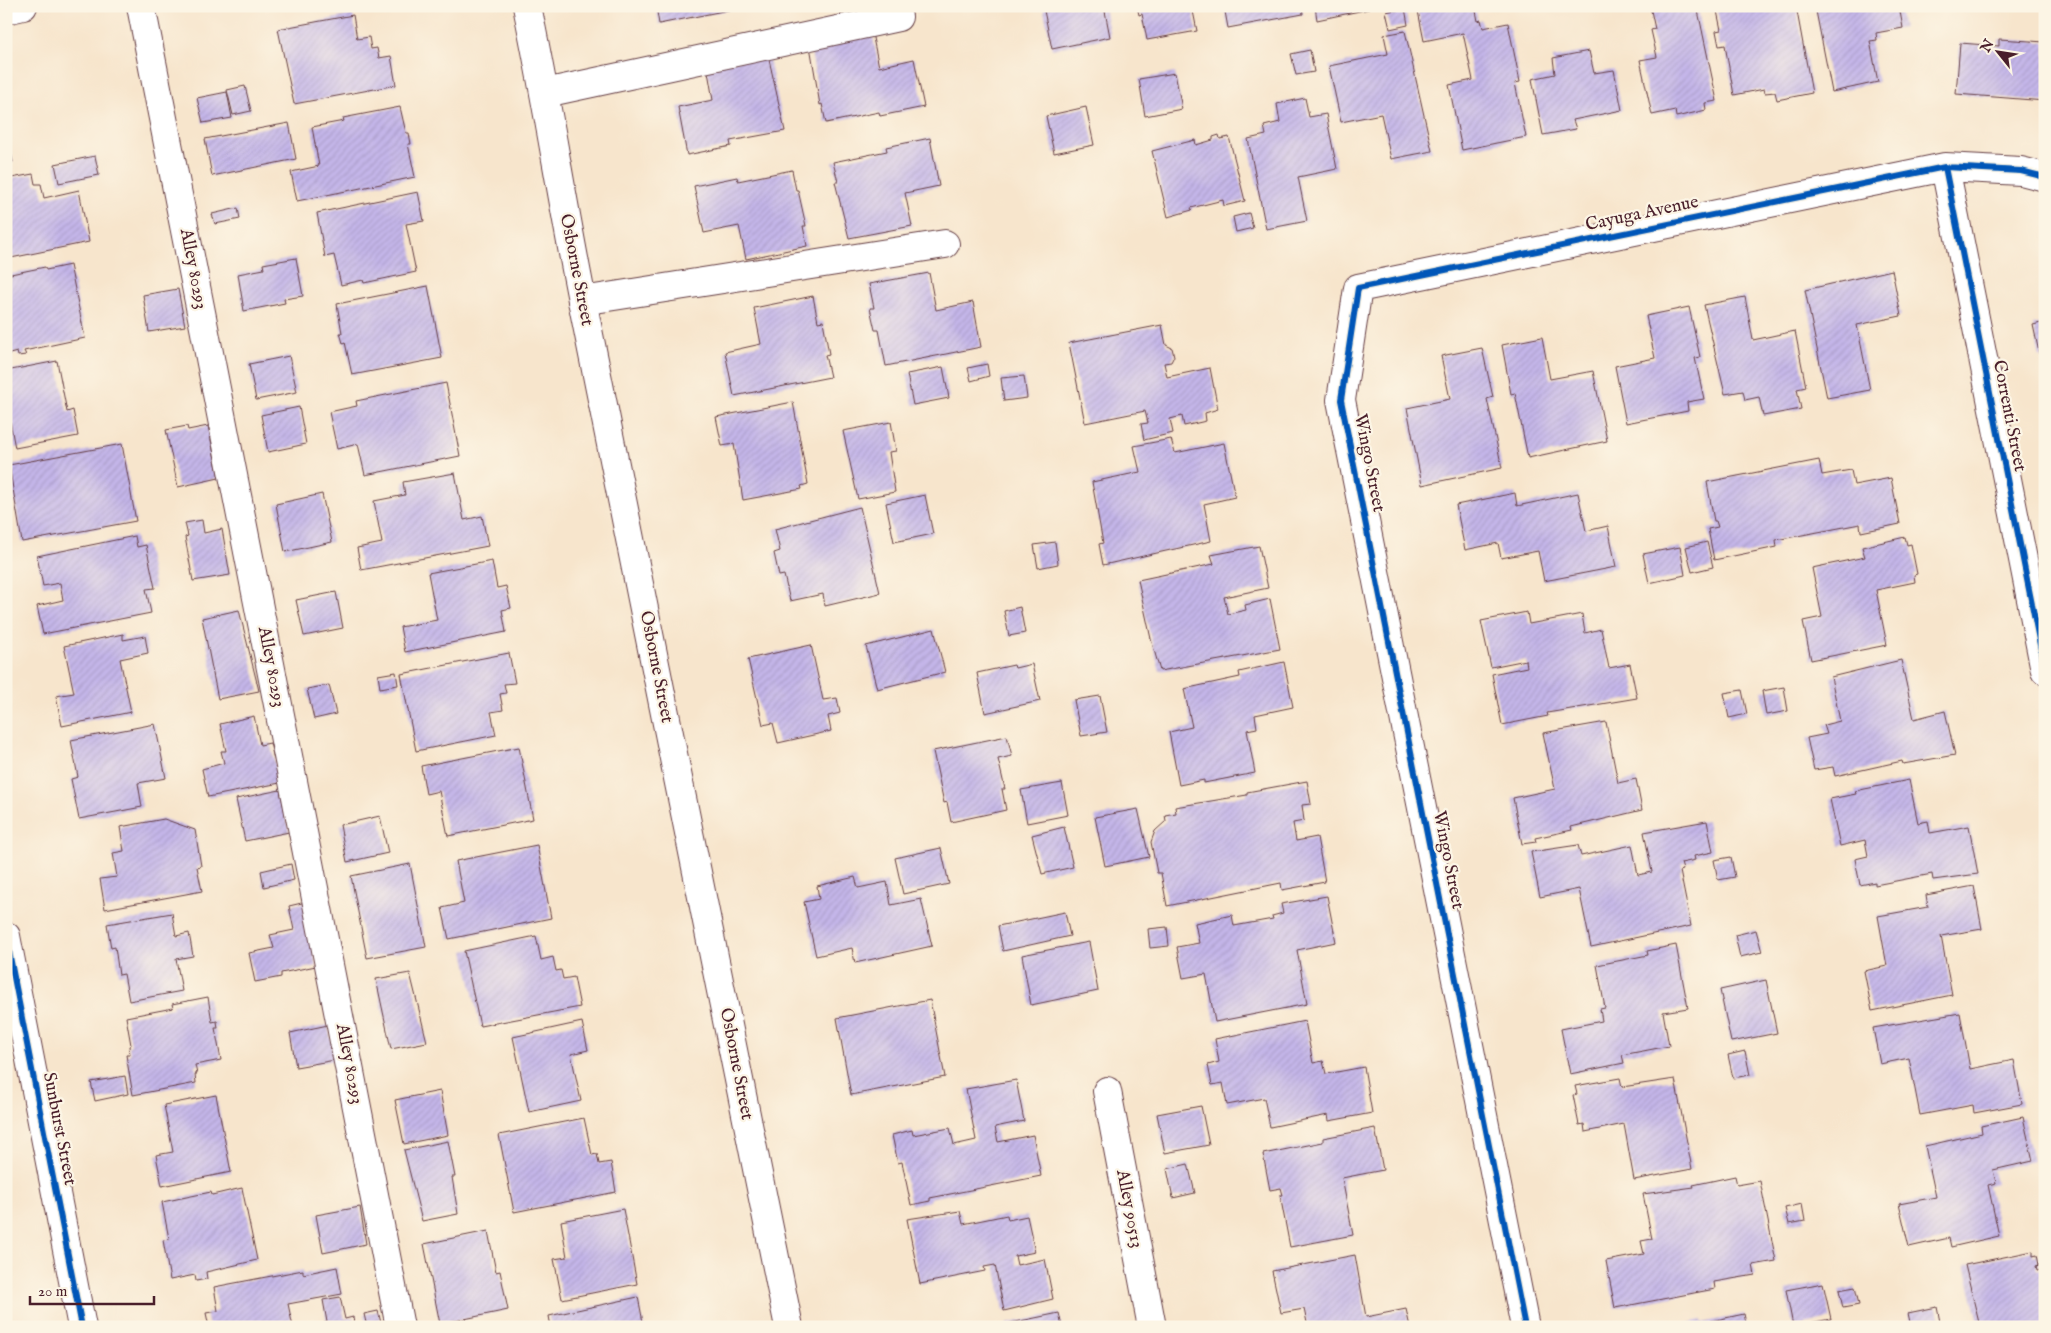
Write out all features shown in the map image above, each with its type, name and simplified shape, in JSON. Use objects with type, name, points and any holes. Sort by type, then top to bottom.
[{"type":"street","points":[[6,10],[23,6]]},
{"type":"street","name":"Alley 80293","points":[[141,6],[400,1327]]},
{"type":"street","name":"Osborne Street","points":[[527,6],[545,93],[549,125],[582,301],[789,1327]]},
{"type":"street","points":[[545,93],[898,17]]},
{"type":"street","name":"Cayuga Avenue","points":[[1341,400],[1358,288],[1945,167],[2021,172],[2045,176]]},
{"type":"street","name":"Correnti Street","points":[[1945,167],[2045,670]]},
{"type":"street","points":[[582,301],[945,244]]},
{"type":"street","name":"Wingo Street","points":[[1341,400],[1525,1327]]},
{"type":"street","name":"Sunburst Street","points":[[6,936],[82,1327]]},
{"type":"street","name":"Alley 90513","points":[[1107,1091],[1152,1327]]},
{"type":"building","points":[[656,6],[743,6],[743,7],[659,24]]},
{"type":"building","points":[[1043,6],[1104,6],[1110,37],[1052,49]]},
{"type":"building","points":[[1137,6],[1192,6],[1197,31],[1147,40],[1142,14],[1139,15]]},
{"type":"building","points":[[1224,6],[1302,6],[1303,14],[1228,28]]},
{"type":"building","points":[[1315,6],[1369,6],[1369,9],[1317,20]]},
{"type":"building","points":[[1417,6],[1475,6],[1478,21],[1481,20],[1483,28],[1508,23],[1520,82],[1515,83],[1526,137],[1462,150],[1449,85],[1473,80],[1463,33],[1424,41]]},
{"type":"building","points":[[1612,6],[1636,6],[1636,7],[1613,12]]},
{"type":"building","points":[[1650,6],[1697,6],[1717,101],[1705,103],[1706,110],[1676,117],[1675,110],[1652,115],[1640,60],[1657,57],[1651,30],[1655,29]]},
{"type":"building","points":[[1716,6],[1796,6],[1812,93],[1777,100],[1775,92],[1765,93],[1764,89],[1734,95],[1725,45],[1719,46],[1716,31],[1721,30]]},
{"type":"building","points":[[1815,6],[1899,6],[1903,28],[1876,33],[1877,40],[1870,41],[1878,82],[1832,92]]},
{"type":"building","points":[[1405,8],[1408,25],[1390,29],[1386,12]]},
{"type":"building","points":[[353,15],[357,39],[369,37],[371,49],[377,48],[379,58],[391,56],[396,85],[294,104],[278,29]]},
{"type":"building","points":[[1405,31],[1432,151],[1391,159],[1381,114],[1341,122],[1329,66],[1388,54],[1384,35]]},
{"type":"building","points":[[872,33],[879,67],[914,59],[924,107],[880,116],[879,112],[826,123],[822,104],[820,105],[810,46]]},
{"type":"building","points":[[1999,39],[2045,42],[2045,101],[1956,94],[1960,43],[1999,46]]},
{"type":"building","points":[[1310,50],[1314,72],[1296,75],[1291,54]]},
{"type":"building","points":[[1589,51],[1594,73],[1614,70],[1622,110],[1573,120],[1576,129],[1543,135],[1532,79],[1555,74],[1553,58]]},
{"type":"building","points":[[768,55],[785,131],[730,141],[731,146],[687,155],[678,107],[713,100],[707,66]]},
{"type":"building","points":[[1175,73],[1182,109],[1145,116],[1139,79]]},
{"type":"building","points":[[245,86],[251,111],[233,115],[227,90]]},
{"type":"building","points":[[227,92],[232,118],[203,123],[197,98]]},
{"type":"building","points":[[1305,98],[1309,117],[1326,114],[1337,169],[1298,177],[1307,221],[1266,229],[1248,139],[1266,135],[1264,126],[1280,122],[1277,104]]},
{"type":"building","points":[[400,107],[406,133],[409,133],[411,144],[408,144],[415,177],[297,201],[291,172],[319,166],[312,127],[344,121],[343,118]]},
{"type":"building","points":[[1086,107],[1094,145],[1054,153],[1046,116]]},
{"type":"building","points":[[289,123],[296,159],[212,176],[205,139]]},
{"type":"building","points":[[6,130],[13,162],[6,163]]},
{"type":"building","points":[[1219,135],[1220,139],[1229,137],[1245,201],[1224,206],[1223,200],[1191,208],[1192,210],[1168,217],[1152,151],[1195,140],[1196,145],[1213,140],[1213,137]]},
{"type":"building","points":[[930,138],[939,186],[905,193],[912,226],[849,238],[835,182],[838,182],[833,162],[887,151],[886,147]]},
{"type":"building","points":[[95,156],[99,175],[59,183],[55,164]]},
{"type":"building","points":[[792,170],[806,226],[803,226],[807,246],[746,259],[739,226],[704,233],[694,186],[737,177],[738,181]]},
{"type":"building","points":[[33,174],[35,184],[41,184],[44,198],[79,190],[89,242],[6,259],[6,179]]},
{"type":"building","points":[[418,192],[424,221],[406,224],[416,272],[364,283],[363,280],[341,285],[334,255],[325,257],[317,213]]},
{"type":"building","points":[[238,208],[240,219],[215,224],[212,214]]},
{"type":"building","points":[[1249,213],[1253,228],[1236,232],[1233,217]]},
{"type":"building","points":[[296,258],[303,296],[284,299],[285,303],[244,311],[238,274],[264,269],[263,264]]},
{"type":"building","points":[[70,265],[85,338],[24,351],[26,355],[18,356],[17,352],[6,355],[6,275],[45,267],[46,270]]},
{"type":"building","points":[[1892,270],[1901,316],[1857,325],[1870,390],[1827,398],[1805,290]]},
{"type":"building","points":[[929,273],[936,310],[973,302],[981,347],[886,366],[879,330],[875,330],[870,308],[874,308],[869,284]]},
{"type":"building","points":[[428,286],[442,358],[352,375],[345,342],[343,343],[340,333],[342,333],[337,304]]},
{"type":"building","points":[[178,289],[185,326],[149,332],[143,295]]},
{"type":"building","points":[[813,296],[818,322],[823,321],[829,354],[825,355],[830,377],[734,396],[725,352],[761,344],[754,308]]},
{"type":"building","points":[[1745,297],[1753,340],[1795,331],[1806,387],[1797,389],[1801,409],[1763,416],[1759,397],[1745,400],[1743,391],[1725,394],[1704,305]]},
{"type":"building","points":[[1689,307],[1700,357],[1695,358],[1704,399],[1687,402],[1688,411],[1626,423],[1615,366],[1655,358],[1646,316]]},
{"type":"building","points":[[2045,322],[2045,356],[2040,357],[2033,325]]},
{"type":"building","points":[[1162,325],[1166,345],[1172,348],[1174,356],[1171,362],[1164,363],[1167,377],[1210,368],[1218,409],[1205,413],[1206,421],[1184,426],[1182,416],[1170,419],[1173,433],[1144,440],[1141,424],[1148,423],[1145,411],[1085,423],[1069,343]]},
{"type":"building","points":[[1542,337],[1550,379],[1593,371],[1607,441],[1528,458],[1515,393],[1511,394],[1502,345]]},
{"type":"building","points":[[1482,348],[1493,397],[1487,399],[1502,468],[1422,485],[1407,408],[1450,399],[1441,356]]},
{"type":"building","points":[[289,356],[297,392],[256,400],[249,364]]},
{"type":"building","points":[[57,361],[67,412],[73,410],[78,436],[15,448],[6,400],[6,371]]},
{"type":"building","points":[[987,364],[989,376],[971,381],[968,368]]},
{"type":"building","points":[[943,367],[949,398],[913,405],[907,374]]},
{"type":"building","points":[[1024,376],[1027,398],[1004,401],[1001,378]]},
{"type":"building","points":[[446,383],[460,456],[365,475],[358,444],[337,449],[329,412],[357,406],[356,401]]},
{"type":"building","points":[[793,402],[808,484],[801,486],[802,489],[743,500],[734,444],[722,446],[716,417]]},
{"type":"building","points":[[299,407],[306,444],[268,452],[261,415]]},
{"type":"building","points":[[891,422],[896,451],[889,452],[895,492],[858,499],[843,431]]},
{"type":"building","points":[[187,426],[188,430],[208,426],[219,478],[178,487],[166,430]]},
{"type":"building","points":[[1171,439],[1175,453],[1224,443],[1235,497],[1204,504],[1211,541],[1103,565],[1099,544],[1103,543],[1092,482],[1140,472],[1134,446]]},
{"type":"building","points":[[122,444],[136,521],[22,542],[9,465]]},
{"type":"building","points":[[1819,460],[1822,475],[1851,470],[1854,485],[1891,478],[1900,524],[1861,532],[1860,524],[1776,540],[1777,547],[1714,560],[1708,529],[1718,527],[1716,521],[1714,521],[1707,482]]},
{"type":"building","points":[[455,473],[464,520],[482,516],[488,546],[361,570],[357,548],[382,543],[374,501],[405,495],[403,482]]},
{"type":"building","points":[[1515,493],[1517,506],[1578,493],[1586,531],[1608,526],[1616,567],[1544,581],[1538,551],[1501,558],[1498,543],[1465,550],[1456,505]]},
{"type":"building","points":[[322,494],[332,542],[285,552],[276,504]]},
{"type":"building","points":[[925,495],[933,534],[894,542],[886,503]]},
{"type":"building","points":[[860,507],[880,593],[825,606],[823,594],[790,601],[784,575],[779,576],[774,553],[780,551],[775,529]]},
{"type":"building","points":[[202,520],[204,533],[222,529],[230,575],[193,581],[185,537],[188,536],[185,523]]},
{"type":"building","points":[[135,536],[137,547],[146,545],[155,588],[146,589],[151,613],[43,634],[37,606],[63,600],[60,583],[43,586],[37,556]]},
{"type":"building","points":[[1905,537],[1907,545],[1911,544],[1917,574],[1914,575],[1915,582],[1876,590],[1887,645],[1811,660],[1803,621],[1822,617],[1812,568],[1865,557],[1862,547]]},
{"type":"building","points":[[1055,542],[1058,564],[1038,568],[1034,545]]},
{"type":"building","points":[[1707,542],[1713,567],[1692,572],[1686,547]]},
{"type":"building","points":[[1259,546],[1268,588],[1224,597],[1228,614],[1246,610],[1245,605],[1270,599],[1280,649],[1160,671],[1138,580],[1214,564],[1211,555]]},
{"type":"building","points":[[1680,547],[1685,575],[1649,583],[1643,554]]},
{"type":"building","points":[[492,561],[497,588],[506,586],[511,608],[502,610],[506,632],[405,652],[400,627],[437,620],[428,573]]},
{"type":"building","points":[[336,592],[343,628],[304,636],[296,600]]},
{"type":"building","points":[[1020,607],[1025,633],[1009,636],[1004,611]]},
{"type":"building","points":[[239,610],[259,691],[218,699],[202,618]]},
{"type":"building","points":[[1527,612],[1529,624],[1582,614],[1585,633],[1601,629],[1609,668],[1630,664],[1637,698],[1547,713],[1548,716],[1502,725],[1492,674],[1527,667],[1526,660],[1491,667],[1481,621]]},
{"type":"building","points":[[934,629],[945,672],[877,689],[866,646]]},
{"type":"building","points":[[123,634],[123,640],[145,636],[148,653],[120,659],[131,712],[62,726],[56,696],[74,693],[64,646]]},
{"type":"building","points":[[811,645],[823,700],[837,698],[840,713],[828,716],[831,731],[778,743],[773,723],[763,725],[748,659]]},
{"type":"building","points":[[509,653],[515,683],[504,684],[506,693],[500,694],[503,710],[491,712],[496,735],[416,751],[401,674]]},
{"type":"building","points":[[1901,660],[1914,719],[1945,711],[1955,755],[1903,764],[1902,761],[1835,776],[1833,767],[1814,770],[1807,738],[1827,734],[1824,725],[1840,721],[1831,677]]},
{"type":"building","points":[[1284,662],[1293,707],[1255,715],[1257,728],[1247,730],[1255,773],[1204,783],[1204,780],[1179,785],[1169,732],[1192,727],[1184,689],[1240,677],[1239,672]]},
{"type":"building","points":[[1032,664],[1040,701],[985,713],[977,673],[1014,665],[1015,668]]},
{"type":"building","points":[[396,672],[398,685],[380,688],[378,675]]},
{"type":"building","points":[[329,685],[336,714],[314,719],[307,689]]},
{"type":"building","points":[[1784,687],[1788,711],[1766,715],[1762,691]]},
{"type":"building","points":[[1742,690],[1747,714],[1729,718],[1724,693]]},
{"type":"building","points":[[1100,696],[1107,732],[1081,736],[1074,700]]},
{"type":"building","points":[[254,716],[260,745],[270,743],[280,783],[208,797],[202,769],[224,763],[221,751],[226,751],[220,724]]},
{"type":"building","points":[[1606,722],[1618,783],[1636,779],[1642,810],[1571,827],[1572,830],[1535,838],[1536,842],[1522,844],[1513,798],[1555,789],[1543,733]]},
{"type":"building","points":[[155,724],[166,778],[138,783],[142,807],[79,819],[71,779],[78,777],[71,740]]},
{"type":"building","points":[[1007,736],[1012,756],[998,759],[1005,789],[1002,789],[1006,810],[951,822],[947,802],[944,803],[933,751]]},
{"type":"building","points":[[519,747],[533,819],[448,836],[439,791],[426,794],[421,766]]},
{"type":"building","points":[[1909,780],[1918,823],[1928,821],[1930,833],[1969,826],[1978,874],[1933,880],[1932,874],[1875,885],[1875,882],[1860,885],[1855,859],[1868,856],[1865,840],[1840,846],[1830,799],[1856,794],[1855,791]]},
{"type":"building","points":[[1307,781],[1311,804],[1302,805],[1304,821],[1293,823],[1296,841],[1317,837],[1325,882],[1282,890],[1281,883],[1167,906],[1161,873],[1157,873],[1151,842],[1155,831],[1166,821],[1165,815],[1176,813],[1175,807],[1247,795],[1247,792]]},
{"type":"building","points":[[1062,783],[1068,815],[1027,823],[1021,790]]},
{"type":"building","points":[[280,790],[289,832],[245,841],[236,799]]},
{"type":"building","points":[[1138,809],[1149,857],[1105,866],[1095,817]]},
{"type":"building","points":[[380,816],[388,853],[347,862],[340,825]]},
{"type":"building","points":[[164,819],[195,830],[201,866],[197,867],[202,891],[105,909],[100,879],[117,877],[113,853],[124,851],[120,827]]},
{"type":"building","points":[[1707,821],[1713,852],[1694,856],[1695,860],[1681,863],[1683,870],[1680,871],[1691,926],[1591,947],[1579,889],[1540,897],[1531,852],[1578,845],[1581,856],[1632,845],[1638,875],[1652,872],[1644,832]]},
{"type":"building","points":[[1064,827],[1073,867],[1042,874],[1032,835]]},
{"type":"building","points":[[537,845],[551,918],[449,939],[442,908],[464,903],[456,861]]},
{"type":"building","points":[[941,848],[949,884],[903,894],[895,858]]},
{"type":"building","points":[[1731,857],[1735,877],[1718,880],[1714,860]]},
{"type":"building","points":[[291,864],[294,880],[264,887],[261,871]]},
{"type":"building","points":[[410,864],[426,947],[367,958],[351,876]]},
{"type":"building","points":[[855,877],[858,888],[887,882],[891,905],[921,899],[932,946],[855,963],[852,948],[816,956],[804,902],[819,899],[817,886]]},
{"type":"building","points":[[1974,886],[1982,929],[1941,936],[1952,995],[1872,1011],[1864,971],[1887,966],[1878,916],[1928,907],[1926,895]]},
{"type":"building","points":[[1327,896],[1336,942],[1297,950],[1307,1004],[1215,1022],[1206,974],[1183,978],[1177,947],[1199,943],[1195,923],[1232,915],[1234,926],[1273,919],[1272,916],[1283,913],[1281,904]]},
{"type":"building","points":[[306,902],[316,966],[281,973],[281,977],[255,982],[249,953],[274,948],[270,935],[294,930],[289,906]]},
{"type":"building","points":[[1065,912],[1070,936],[1003,951],[998,926]]},
{"type":"building","points":[[172,913],[176,936],[189,933],[193,956],[176,959],[182,991],[129,1001],[124,974],[119,975],[115,947],[111,948],[107,924]]},
{"type":"building","points":[[1167,927],[1169,946],[1150,948],[1148,929]]},
{"type":"building","points":[[1756,930],[1762,952],[1740,957],[1735,935]]},
{"type":"building","points":[[536,936],[541,960],[553,957],[556,971],[561,970],[563,979],[574,977],[580,1007],[480,1026],[464,951]]},
{"type":"building","points":[[1089,942],[1098,991],[1031,1005],[1022,955]]},
{"type":"building","points":[[1676,945],[1688,1008],[1663,1012],[1669,1046],[1622,1055],[1624,1063],[1570,1074],[1561,1029],[1602,1021],[1600,1009],[1605,1008],[1597,965],[1648,955],[1647,951]]},
{"type":"building","points":[[410,973],[427,1042],[391,1049],[376,979]]},
{"type":"building","points":[[1766,980],[1777,1033],[1731,1042],[1720,990]]},
{"type":"building","points":[[208,997],[212,1022],[217,1021],[218,1028],[215,1028],[221,1060],[195,1065],[196,1083],[133,1095],[126,1055],[130,1055],[129,1046],[131,1045],[126,1017],[173,1008],[172,1004]]},
{"type":"building","points":[[930,1000],[945,1077],[851,1095],[837,1018]]},
{"type":"building","points":[[1960,1013],[1970,1069],[2014,1060],[2022,1104],[1974,1113],[1973,1105],[1920,1115],[1909,1058],[1880,1064],[1873,1028]]},
{"type":"building","points":[[1305,1021],[1313,1063],[1323,1061],[1326,1074],[1364,1067],[1372,1113],[1329,1121],[1328,1115],[1270,1127],[1264,1098],[1227,1105],[1223,1083],[1212,1085],[1208,1065],[1219,1062],[1215,1039]]},
{"type":"building","points":[[582,1022],[588,1050],[571,1054],[581,1101],[529,1112],[513,1037]]},
{"type":"building","points":[[328,1025],[335,1060],[296,1067],[290,1033]]},
{"type":"building","points":[[1745,1051],[1750,1075],[1733,1078],[1728,1055]]},
{"type":"building","points":[[125,1076],[128,1094],[95,1101],[91,1082]]},
{"type":"building","points":[[1620,1078],[1622,1087],[1675,1079],[1692,1169],[1634,1180],[1624,1124],[1585,1132],[1584,1124],[1579,1125],[1573,1095],[1577,1094],[1575,1086]]},
{"type":"building","points":[[1016,1080],[1024,1121],[995,1127],[998,1142],[1033,1135],[1041,1176],[930,1198],[930,1201],[911,1205],[902,1162],[898,1163],[892,1135],[912,1130],[913,1135],[950,1128],[954,1145],[976,1140],[966,1089]]},
{"type":"building","points":[[440,1091],[448,1135],[404,1144],[395,1100]]},
{"type":"building","points":[[216,1095],[231,1172],[162,1186],[156,1155],[173,1152],[164,1105]]},
{"type":"building","points":[[1201,1106],[1209,1145],[1165,1153],[1157,1114]]},
{"type":"building","points":[[2023,1117],[2033,1161],[1993,1170],[1996,1183],[1988,1185],[1999,1236],[1951,1247],[1949,1238],[1909,1247],[1899,1204],[1936,1197],[1925,1146],[1982,1133],[1981,1126]]},
{"type":"building","points":[[584,1118],[592,1155],[597,1154],[599,1164],[611,1162],[616,1192],[514,1212],[499,1135]]},
{"type":"building","points":[[1375,1128],[1383,1170],[1342,1178],[1353,1235],[1290,1247],[1280,1195],[1283,1195],[1281,1188],[1270,1190],[1263,1154],[1323,1142],[1323,1138]]},
{"type":"building","points":[[448,1141],[455,1177],[452,1177],[458,1214],[422,1221],[404,1150]]},
{"type":"building","points":[[1188,1164],[1195,1193],[1173,1198],[1167,1169]]},
{"type":"building","points":[[1735,1176],[1737,1185],[1760,1181],[1776,1261],[1753,1265],[1755,1275],[1714,1282],[1715,1289],[1615,1308],[1606,1261],[1644,1254],[1641,1241],[1652,1239],[1643,1194],[1694,1187],[1693,1185]]},
{"type":"building","points":[[242,1188],[257,1260],[206,1272],[207,1279],[196,1281],[195,1275],[170,1280],[163,1240],[169,1239],[162,1202],[211,1192],[212,1195]]},
{"type":"building","points":[[1802,1204],[1805,1221],[1789,1224],[1785,1208]]},
{"type":"building","points":[[360,1207],[366,1244],[323,1253],[316,1215]]},
{"type":"building","points":[[623,1209],[637,1284],[562,1299],[554,1259],[567,1257],[561,1221]]},
{"type":"building","points":[[960,1211],[963,1224],[1007,1215],[1008,1220],[1027,1216],[1035,1252],[1015,1256],[1017,1265],[1045,1259],[1053,1299],[1004,1311],[995,1265],[984,1267],[985,1271],[920,1284],[907,1219]]},
{"type":"building","points":[[488,1231],[496,1272],[500,1271],[508,1310],[440,1324],[424,1244]]},
{"type":"building","points":[[2033,1251],[2033,1256],[2037,1255],[2039,1265],[2036,1266],[2037,1270],[2045,1268],[2045,1327],[1980,1327],[1965,1265]]},
{"type":"building","points":[[1355,1255],[1366,1317],[1406,1309],[1410,1327],[1308,1327],[1304,1309],[1281,1313],[1272,1271]]},
{"type":"building","points":[[337,1267],[342,1294],[288,1304],[293,1327],[209,1327],[206,1313],[218,1311],[214,1287],[303,1270],[303,1274]]},
{"type":"building","points":[[1823,1283],[1831,1319],[1793,1326],[1786,1290]]},
{"type":"building","points":[[1855,1287],[1859,1305],[1843,1308],[1839,1290]]},
{"type":"building","points":[[340,1297],[345,1319],[353,1317],[355,1327],[325,1327],[324,1323],[327,1322],[323,1300]]},
{"type":"building","points":[[638,1297],[644,1327],[551,1327],[549,1316]]},
{"type":"building","points":[[1937,1307],[1941,1327],[1911,1327],[1908,1313]]},
{"type":"building","points":[[378,1311],[382,1327],[367,1327],[364,1314]]},
{"type":"building","points":[[1059,1313],[1062,1327],[1007,1327],[1006,1324]]},
{"type":"building","points":[[1744,1314],[1747,1327],[1672,1327],[1702,1320],[1702,1323]]},
{"type":"cycle path","points":[[1945,167],[2045,670]]},
{"type":"cycle path","points":[[1525,1327],[1341,400],[1358,288],[1945,167],[2021,171],[2045,177]]},
{"type":"cycle path","points":[[6,936],[82,1327]]}]
